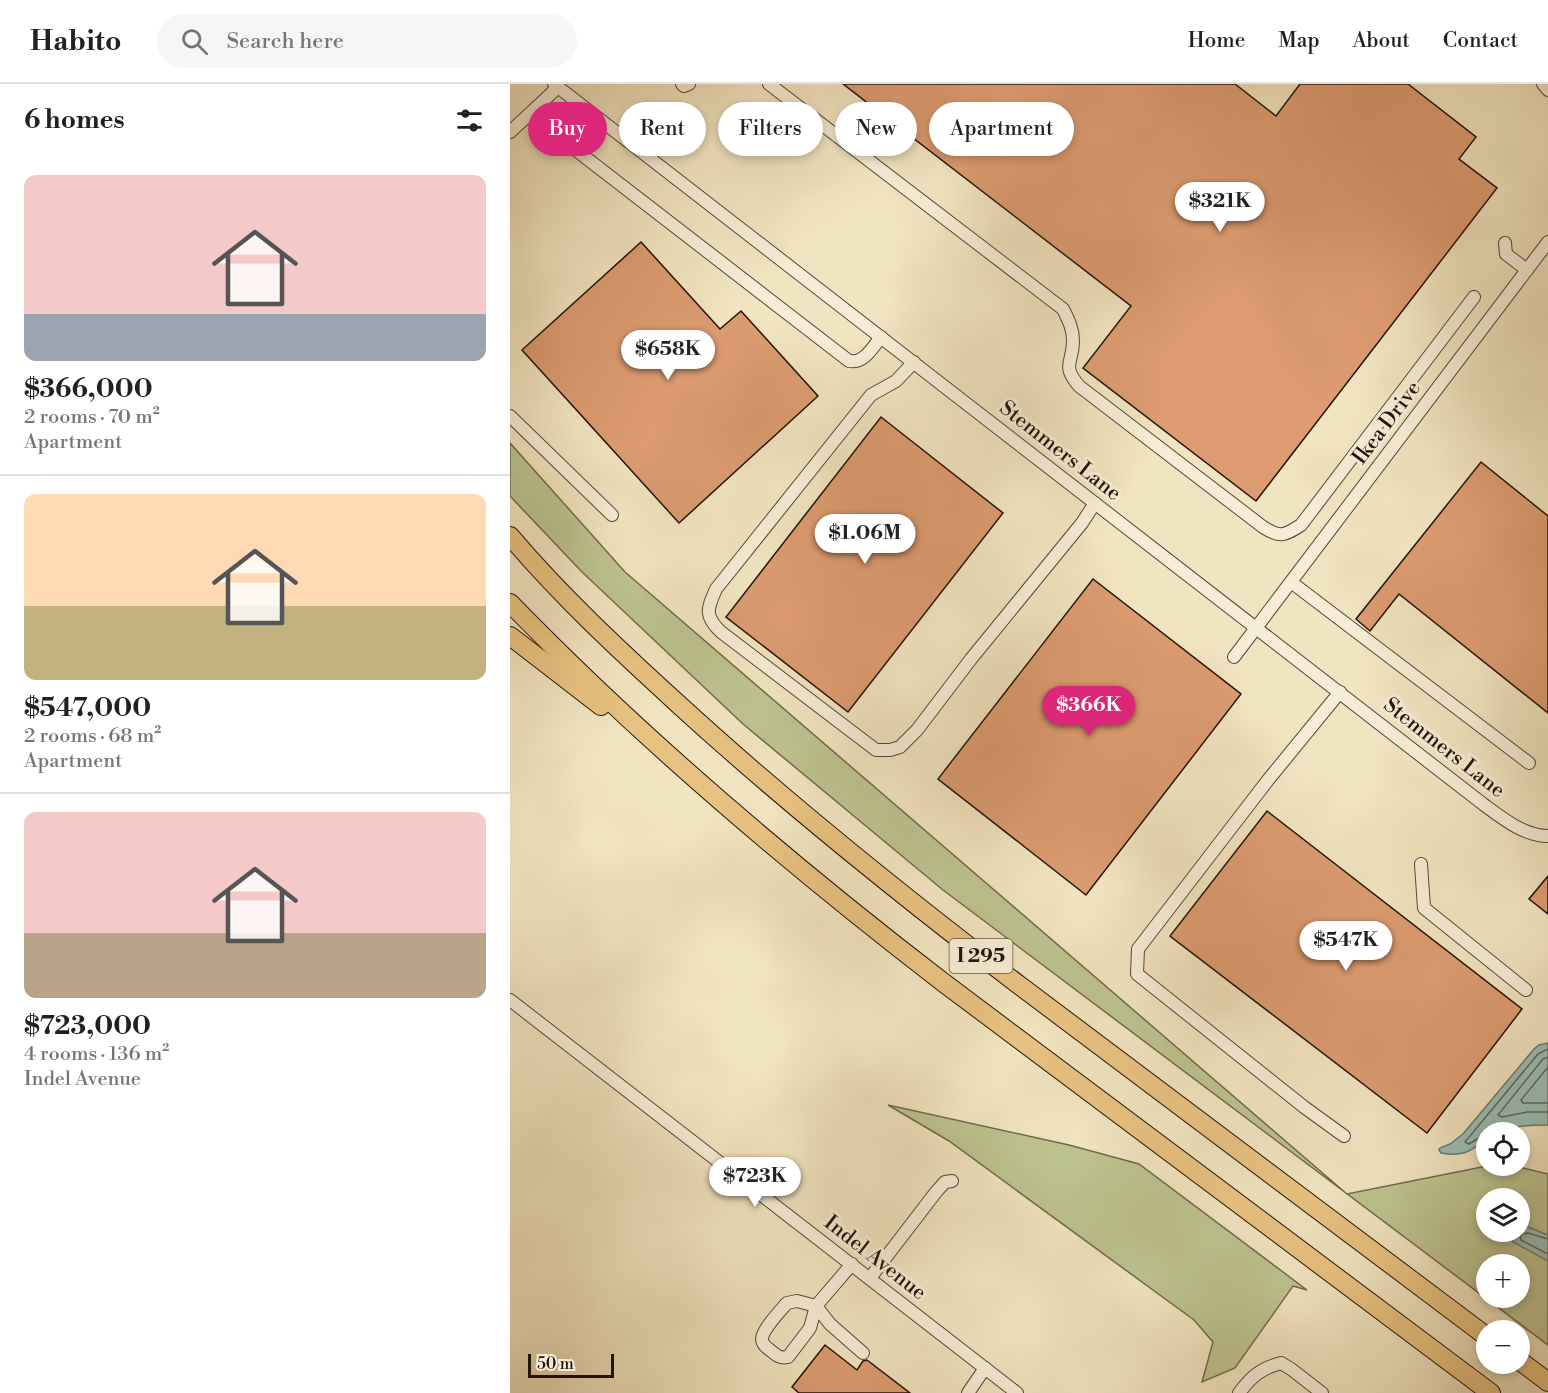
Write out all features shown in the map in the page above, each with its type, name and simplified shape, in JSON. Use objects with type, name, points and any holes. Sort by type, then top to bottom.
[{"type":"highway","name":"I 295","points":[[510,536],[554,586],[625,655],[734,755],[832,839],[926,914],[1476,1328]]},
{"type":"highway","name":"I 295","points":[[510,603],[684,769],[803,871],[913,960],[1491,1393]]},
{"type":"highway","points":[[510,636],[684,769]]},
{"type":"highway","points":[[1530,1368],[1548,1382]]},
{"type":"street","points":[[682,84],[684,86],[688,84]]},
{"type":"street","points":[[769,84],[1063,309],[1071,325],[1073,342],[1068,363],[1072,378],[1079,386],[1275,535],[1288,533],[1301,525],[1474,297]]},
{"type":"street","points":[[1543,84],[1548,90]]},
{"type":"street","points":[[541,102],[556,85]]},
{"type":"street","name":"Stemmers Lane","points":[[556,85],[1510,824],[1540,836],[1548,836]]},
{"type":"street","points":[[510,132],[528,115]]},
{"type":"street","points":[[585,156],[849,361],[857,362],[863,359],[881,337]]},
{"type":"street","name":"Ikea Drive","points":[[1234,657],[1548,242]]},
{"type":"street","points":[[1505,243],[1506,254],[1527,270]]},
{"type":"street","points":[[914,362],[896,381],[871,395],[716,589],[708,607],[709,617],[721,632],[876,750],[900,747],[1074,533],[1095,503]]},
{"type":"street","points":[[510,416],[612,515]]},
{"type":"street","points":[[1291,582],[1529,763]]},
{"type":"street","points":[[1340,692],[1268,780],[1138,949],[1137,974],[1304,1107],[1344,1136]]},
{"type":"street","points":[[1421,864],[1424,908],[1527,990]]},
{"type":"street","name":"Indel Avenue","points":[[510,1000],[1017,1393]]},
{"type":"street","points":[[870,1278],[936,1192],[945,1182],[952,1181]]},
{"type":"street","points":[[852,1264],[816,1306],[810,1328],[788,1357],[782,1358],[765,1346],[762,1339],[764,1332],[787,1303],[798,1301],[816,1306],[830,1324],[863,1353]]},
{"type":"street","points":[[1239,1393],[1253,1375],[1281,1363],[1322,1393]]},
{"type":"street","points":[[968,1393],[985,1368]]},
{"type":"green space","points":[[510,443],[625,572],[1345,1193],[943,890],[743,724],[581,571],[510,496]]},
{"type":"green space","points":[[888,1105],[1069,1145],[1139,1164],[1307,1290],[1293,1286],[1235,1368],[1202,1382],[1213,1342],[1194,1320],[949,1141]]},
{"type":"green space","points":[[1476,1168],[1476,1176],[1530,1176],[1530,1170],[1548,1174],[1548,1345],[1530,1331],[1530,1320],[1515,1320],[1499,1308],[1530,1308],[1530,1254],[1476,1254],[1476,1291],[1347,1194]]},
{"type":"water","points":[[1548,1043],[1548,1125],[1530,1126],[1530,1122],[1476,1122],[1476,1146],[1460,1154],[1441,1153],[1440,1148],[1463,1134],[1539,1045]]},
{"type":"water","points":[[1530,1228],[1548,1235],[1548,1261],[1513,1242],[1530,1242]]},
{"type":"building","points":[[843,84],[1235,84],[1276,116],[1300,84],[1408,84],[1476,137],[1459,159],[1497,188],[1256,501],[1083,368],[1131,306],[936,156],[1074,156],[1074,102],[929,102],[929,150],[917,141],[917,102],[866,102]]},
{"type":"building","points":[[641,242],[720,329],[741,311],[818,396],[679,523],[522,350]]},
{"type":"building","points":[[881,417],[1003,513],[848,712],[726,617]]},
{"type":"building","points":[[1481,462],[1548,516],[1548,713],[1399,594],[1370,631],[1356,619]]},
{"type":"building","points":[[1093,579],[1241,694],[1086,895],[938,779]]},
{"type":"building","points":[[1267,811],[1522,1009],[1427,1133],[1170,936]]},
{"type":"building","points":[[1548,876],[1548,914],[1529,899]]},
{"type":"building","points":[[825,1345],[857,1370],[863,1361],[867,1360],[910,1393],[799,1393],[792,1387]]}]
